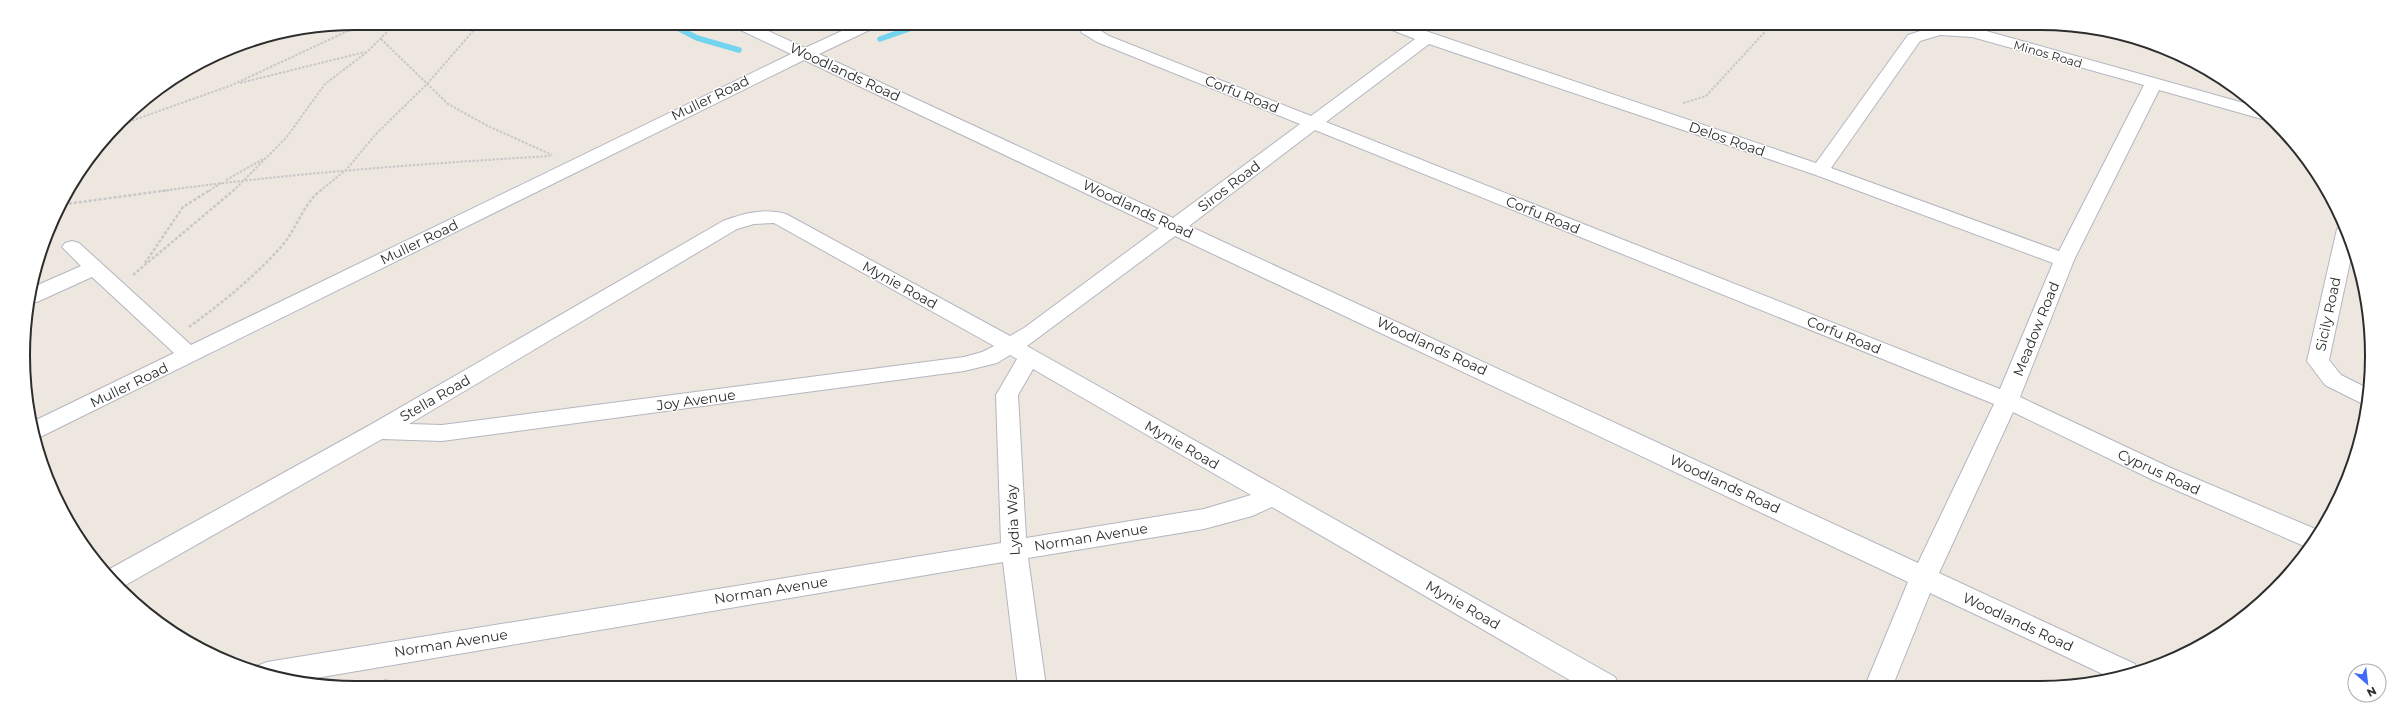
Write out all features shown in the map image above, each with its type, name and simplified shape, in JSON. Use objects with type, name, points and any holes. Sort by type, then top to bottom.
[{"type":"street","name":"Woodlands Road","points":[[753,30],[1176,226],[2122,671]]},
{"type":"street","name":"Muller Road","points":[[39,430],[784,62],[806,54],[857,30]]},
{"type":"street","name":"Corfu Road","points":[[1088,30],[1103,39],[2007,400]]},
{"type":"street","name":"Delos Road","points":[[1406,30],[1820,170],[2064,260]]},
{"type":"street","name":"Minos Road","points":[[1820,170],[1914,38],[1924,33],[1939,30],[1973,32],[2153,84],[2254,111]]},
{"type":"street","name":"Siros Road","points":[[1020,352],[1032,333],[1427,38]]},
{"type":"street","name":"Meadow Road","points":[[1881,681],[1915,596],[1925,578],[2007,400],[2064,260],[2153,84]]},
{"type":"street","name":"Mynie Road","points":[[755,216],[779,218],[1020,352],[1596,681]]},
{"type":"street","name":"Stella Road","points":[[117,577],[378,431],[730,225],[755,216]]},
{"type":"street","points":[[72,247],[190,355]]},
{"type":"street","name":"Sicily Road","points":[[2348,259],[2318,361],[2333,380],[2362,395]]},
{"type":"street","points":[[36,294],[94,268]]},
{"type":"street","name":"Joy Avenue","points":[[378,431],[442,433],[956,365],[1020,352]]},
{"type":"street","name":"Lydia Way","points":[[1020,352],[1007,395],[1014,549],[1031,681]]},
{"type":"street","name":"Cyprus Road","points":[[2007,400],[2162,474],[2309,537]]},
{"type":"street","name":"Norman Avenue","points":[[279,672],[1014,549],[1204,519],[1243,509],[1273,496]]},
{"type":"path","points":[[129,122],[232,85],[349,30]]},
{"type":"path","points":[[118,290],[143,264],[198,222],[246,179],[286,138],[325,84],[367,52],[389,30]]},
{"type":"path","points":[[172,339],[226,300],[282,246],[311,198],[347,169],[375,136],[427,84],[474,30]]},
{"type":"path","points":[[1678,104],[1706,96],[1746,50],[1766,30]]},
{"type":"path","points":[[68,204],[246,179],[347,169],[553,156],[488,126],[448,104],[381,38]]},
{"type":"path","points":[[232,85],[367,52]]},
{"type":"path","points":[[143,264],[183,207],[268,155]]},
{"type":"waterway","points":[[682,30],[697,38],[739,50]]},
{"type":"waterway","points":[[880,39],[906,30]]}]
